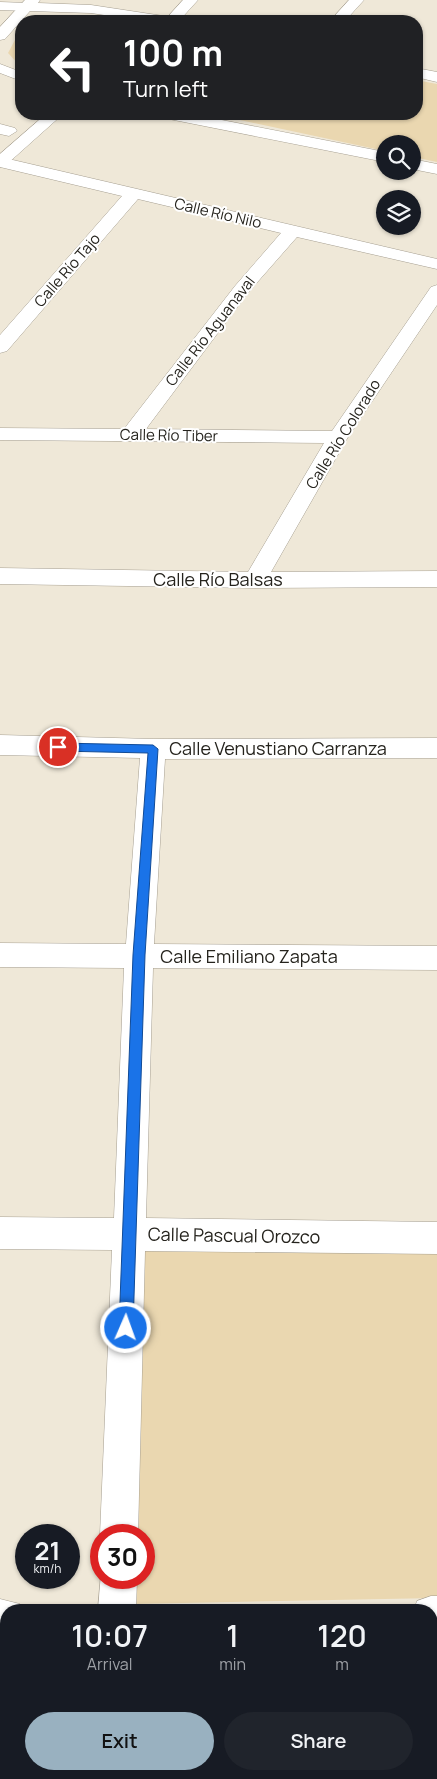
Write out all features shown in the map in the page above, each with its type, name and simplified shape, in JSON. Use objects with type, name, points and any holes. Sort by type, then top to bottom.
[{"type":"street","points":[[176,15],[191,0]]},
{"type":"street","points":[[343,15],[357,0]]},
{"type":"street","points":[[0,6],[30,4],[91,9],[130,15]]},
{"type":"street","points":[[20,15],[30,4]]},
{"type":"street","points":[[0,36],[15,20]]},
{"type":"street","points":[[1,69],[15,75]]},
{"type":"street","points":[[423,74],[437,77]]},
{"type":"street","points":[[3,133],[21,120]]},
{"type":"street","points":[[0,162],[48,120]]},
{"type":"street","points":[[198,120],[376,156]]},
{"type":"street","name":"Calle Río Nilo","points":[[0,162],[437,264]]},
{"type":"street","points":[[421,166],[437,169]]},
{"type":"street","name":"Calle Río Tajo","points":[[0,347],[134,194]]},
{"type":"street","name":"Calle Río Aguanaval","points":[[131,434],[241,290],[292,230]]},
{"type":"street","name":"Calle Río Colorado","points":[[255,580],[338,436],[437,291]]},
{"type":"street","name":"Calle Río Tiber","points":[[0,434],[338,436]]},
{"type":"street","name":"Calle Río Balsas","points":[[0,576],[255,580],[437,579]]},
{"type":"street","name":"Calle Venustiano Carranza","points":[[0,745],[153,749],[437,748]]},
{"type":"street","points":[[119,1524],[139,955],[153,749]]},
{"type":"street","name":"Calle Emiliano Zapata","points":[[0,955],[437,958]]},
{"type":"street","name":"Calle Pascual Orozco","points":[[0,1233],[437,1238]]},
{"type":"street","points":[[117,1604],[118,1589]]},
{"type":"shaded area","points":[[15,40],[15,61],[8,53]]},
{"type":"shaded area","points":[[423,81],[437,84],[437,162],[421,159],[421,135],[376,135],[376,149],[240,120],[423,120]]},
{"type":"shaded area","points":[[140,1246],[437,1250],[437,1598],[131,1604],[132,1589],[155,1589],[155,1524],[133,1524]]},
{"type":"route","points":[[58,747],[153,749],[139,955],[126,1328]]}]
